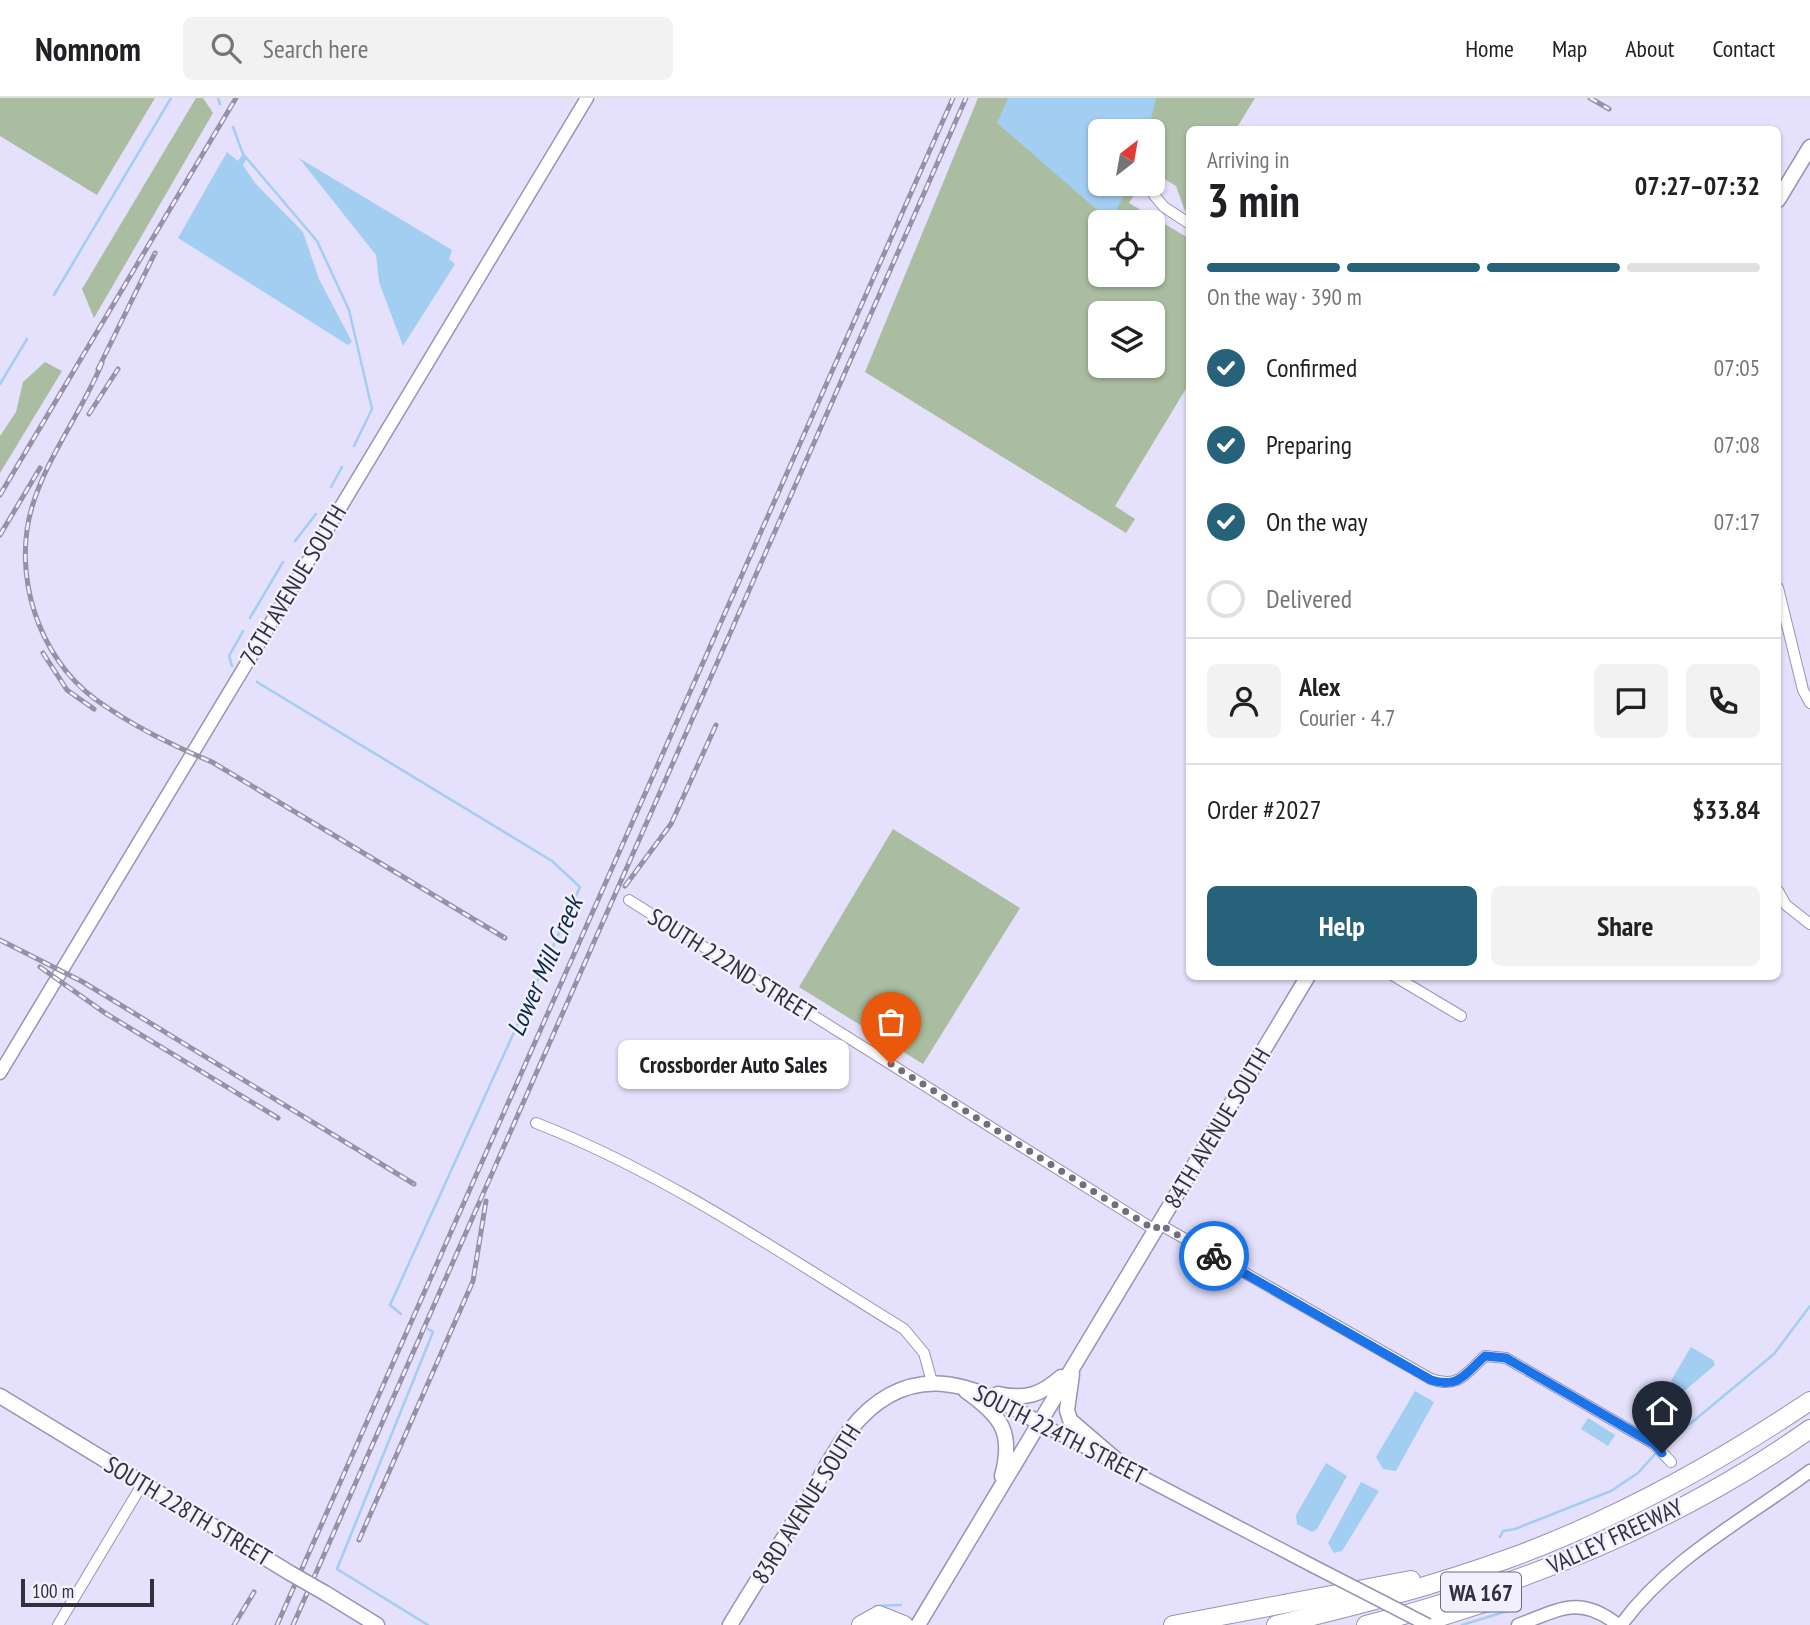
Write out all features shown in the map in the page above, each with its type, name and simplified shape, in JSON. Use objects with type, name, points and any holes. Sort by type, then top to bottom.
[{"type":"highway","name":"VALLEY FREEWAY","points":[[1276,1625],[1415,1589],[1490,1565],[1617,1514],[1751,1441],[1810,1401]]},
{"type":"highway","name":"VALLEY FREEWAY","points":[[1366,1625],[1501,1586],[1594,1550],[1744,1472],[1810,1429]]},
{"type":"highway","points":[[1412,1625],[1456,1613],[1547,1579],[1594,1550]]},
{"type":"highway","points":[[1173,1625],[1490,1565]]},
{"type":"highway","points":[[861,1625],[879,1615],[904,1625]]},
{"type":"main road","points":[[1781,195],[1810,147]]},
{"type":"main road","name":"84TH AVENUE SOUTH","points":[[918,1625],[1306,980]]},
{"type":"main road","points":[[978,1389],[1008,1396],[1041,1394],[1073,1366]]},
{"type":"main road","points":[[1073,1366],[1066,1410],[1070,1420],[1127,1469]]},
{"type":"main road","name":"SOUTH 224TH STREET","points":[[932,1382],[956,1383],[978,1389],[1039,1423]]},
{"type":"main road","name":"83RD AVENUE SOUTH","points":[[730,1625],[855,1424],[891,1394],[932,1382]]},
{"type":"main road","points":[[956,1383],[991,1410],[1004,1430],[1008,1448],[996,1494]]},
{"type":"main road","name":"SOUTH 228TH STREET","points":[[0,1396],[377,1625]]},
{"type":"street","name":"76TH AVENUE SOUTH","points":[[0,1073],[587,98]]},
{"type":"street","points":[[1155,196],[1164,207],[1186,221]]},
{"type":"street","points":[[1781,600],[1803,690],[1810,703]]},
{"type":"street","points":[[1781,896],[1786,905],[1810,924]]},
{"type":"street","name":"SOUTH 222ND STREET","points":[[629,900],[1157,1227],[1431,1380],[1453,1384],[1461,1380],[1485,1356],[1497,1355],[1654,1444],[1671,1462]]},
{"type":"street","points":[[1401,980],[1461,1016]]},
{"type":"street","points":[[536,1123],[617,1160],[703,1207],[904,1329],[924,1353],[932,1382]]},
{"type":"street","name":"SOUTH 224TH STREET","points":[[1039,1423],[1428,1625]]},
{"type":"street","points":[[1518,1625],[1575,1605],[1601,1612],[1619,1625],[1676,1564],[1810,1471]]},
{"type":"street","points":[[58,1625],[143,1483]]},
{"type":"green space","points":[[0,98],[155,98],[97,195],[0,136]]},
{"type":"green space","points":[[196,98],[203,98],[213,113],[94,318],[82,289]]},
{"type":"green space","points":[[978,98],[1255,98],[1238,126],[1186,126],[1185,211],[1176,186],[1166,180],[1166,119],[1088,119],[1088,196],[1133,196],[1129,203],[1141,210],[1088,210],[1088,287],[1165,287],[1165,224],[1186,237],[1186,389],[1115,506],[1135,519],[1126,533],[865,372]]},
{"type":"green space","points":[[45,362],[62,371],[0,473],[0,436],[16,412],[23,382]]},
{"type":"green space","points":[[893,829],[1020,908],[923,1064],[799,987]]},
{"type":"water","points":[[1008,98],[1156,98],[1151,119],[1088,119],[1088,196],[1123,196],[1117,210],[1097,210],[997,123]]},
{"type":"water","points":[[227,152],[238,161],[243,154],[247,158],[243,165],[255,183],[303,232],[319,279],[352,342],[348,345],[178,238]]},
{"type":"water","points":[[299,158],[452,250],[449,259],[455,264],[403,346],[379,282],[376,255]]},
{"type":"water","points":[[1691,1347],[1713,1360],[1715,1365],[1662,1410],[1656,1406]]},
{"type":"water","points":[[1415,1391],[1434,1402],[1396,1471],[1383,1469],[1376,1457]]},
{"type":"water","points":[[1588,1418],[1615,1435],[1608,1446],[1581,1429]]},
{"type":"water","points":[[1326,1463],[1347,1476],[1317,1529],[1312,1532],[1297,1524],[1296,1515]]},
{"type":"water","points":[[1361,1482],[1379,1491],[1342,1551],[1334,1553],[1328,1543]]},
{"type":"waterway","points":[[54,295],[171,98]]},
{"type":"waterway","name":"Lower Mill Creek","points":[[218,98],[220,104]]},
{"type":"waterway","name":"Lower Mill Creek","points":[[233,127],[243,154],[317,241],[349,310],[372,409],[354,446]]},
{"type":"waterway","points":[[0,384],[27,339]]},
{"type":"waterway","name":"Lower Mill Creek","points":[[331,487],[342,467]]},
{"type":"waterway","name":"Lower Mill Creek","points":[[295,541],[316,514]]},
{"type":"waterway","name":"Lower Mill Creek","points":[[250,618],[283,562]]},
{"type":"waterway","name":"Lower Mill Creek","points":[[232,666],[229,656],[243,631]]},
{"type":"waterway","name":"Lower Mill Creek","points":[[257,682],[552,861],[580,887],[390,1305],[401,1314]]},
{"type":"waterway","points":[[1661,1448],[1774,1354],[1810,1306]]},
{"type":"waterway","name":"Lower Mill Creek","points":[[428,1329],[433,1332],[337,1569],[428,1625]]},
{"type":"waterway","points":[[1500,1537],[1503,1531],[1515,1529],[1611,1491],[1638,1473],[1656,1453]]},
{"type":"waterway","points":[[875,1606],[901,1605]]},
{"type":"waterway","points":[[1462,1625],[1514,1609]]},
{"type":"railway","points":[[0,495],[236,98]]},
{"type":"railway","points":[[277,1625],[953,98]]},
{"type":"railway","points":[[293,1625],[966,98]]},
{"type":"railway","points":[[1590,98],[1609,109]]},
{"type":"railway","points":[[98,369],[155,253]]},
{"type":"railway","points":[[102,363],[38,488],[27,533],[25,559],[28,586],[35,612],[58,661],[95,699],[123,717],[212,762],[505,938]]},
{"type":"railway","points":[[89,414],[118,369]]},
{"type":"railway","points":[[0,535],[40,468]]},
{"type":"railway","points":[[43,653],[67,690],[94,709]]},
{"type":"railway","points":[[625,886],[671,824],[716,725]]},
{"type":"railway","points":[[0,940],[83,982],[414,1184]]},
{"type":"railway","points":[[40,967],[105,1013],[278,1118]]},
{"type":"railway","points":[[359,1540],[473,1281],[486,1201]]},
{"type":"railway","points":[[234,1625],[254,1592]]},
{"type":"way so far","points":[[891,1064],[1155,1230],[1159,1224],[1214,1256]]},
{"type":"place","name":"Crossborder Auto Sales","points":[[891,1064]]},
{"type":"route","points":[[1214,1256],[1431,1380],[1453,1384],[1461,1380],[1485,1356],[1497,1355],[1654,1444],[1662,1453]]}]
